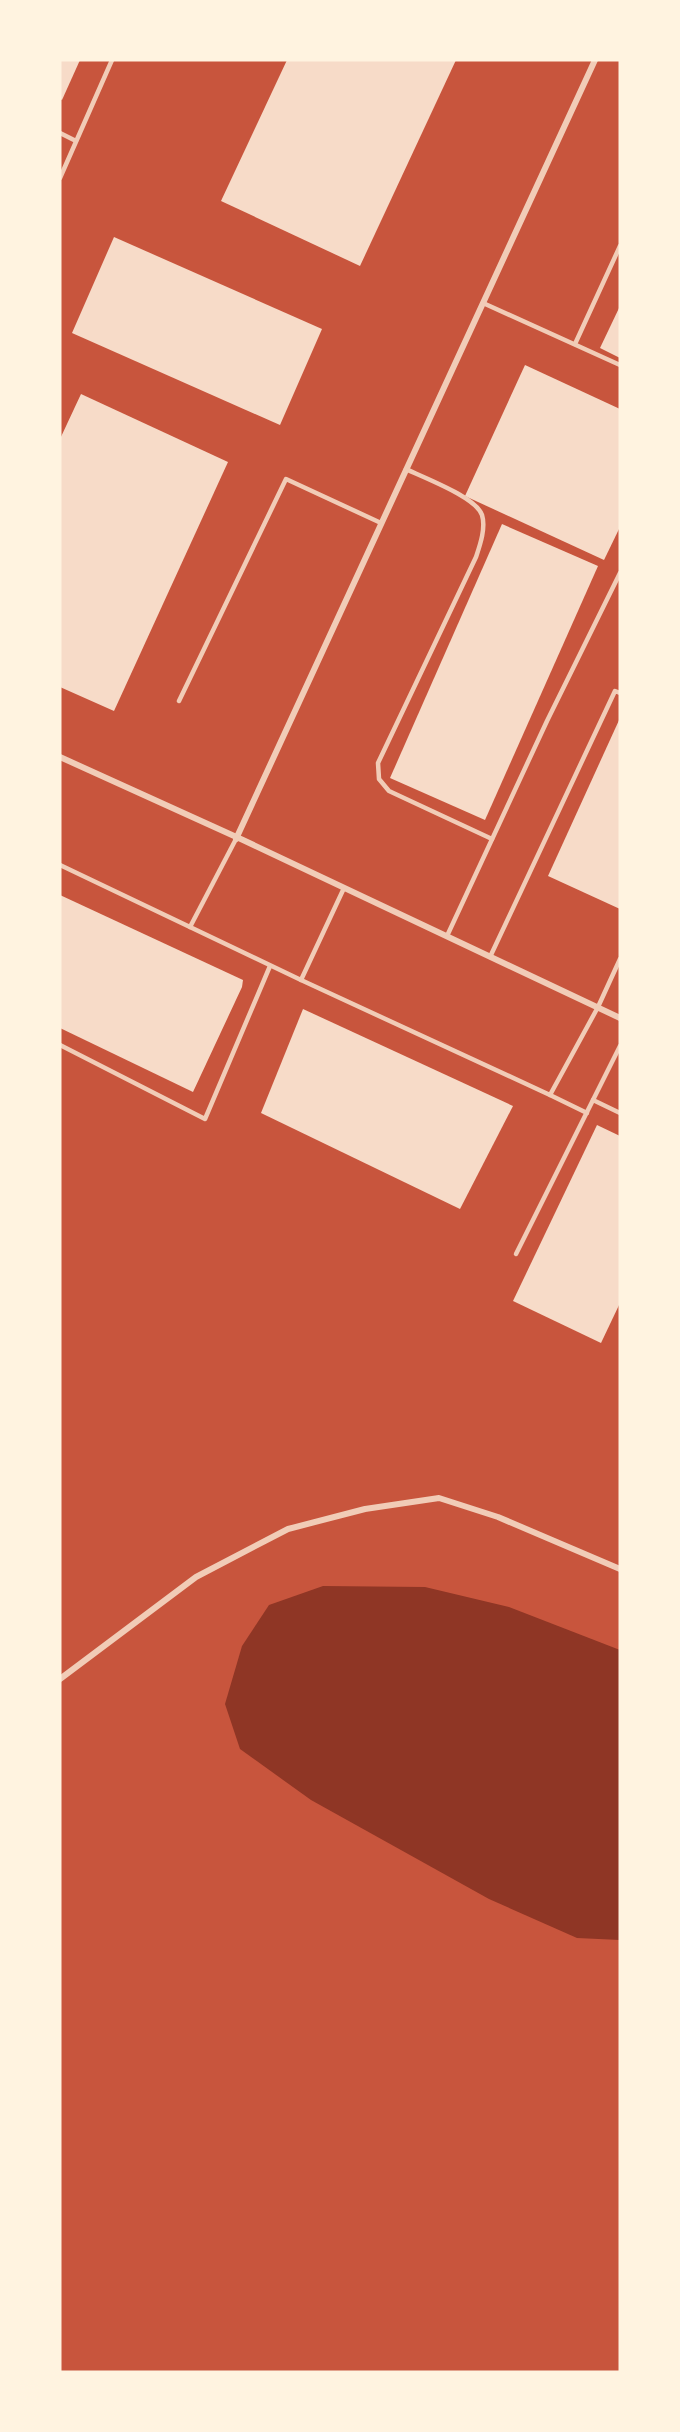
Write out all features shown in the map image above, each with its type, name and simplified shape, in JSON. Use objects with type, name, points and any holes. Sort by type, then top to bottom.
[{"type":"street","points":[[236,838],[595,60]]},
{"type":"street","points":[[60,757],[620,1018]]},
{"type":"street","points":[[60,1679],[196,1577],[288,1529],[365,1509],[439,1498],[498,1517],[620,1569]]},
{"type":"lane","points":[[60,178],[112,60]]},
{"type":"lane","points":[[60,133],[76,141]]},
{"type":"lane","points":[[575,344],[620,246]]},
{"type":"lane","points":[[483,303],[620,364]]},
{"type":"lane","points":[[406,469],[474,503],[482,515],[482,537],[476,557],[378,763],[379,778],[389,791],[492,840]]},
{"type":"lane","points":[[179,701],[286,479],[381,523]]},
{"type":"lane","points":[[447,936],[620,573]]},
{"type":"lane","points":[[490,957],[615,691],[620,693]]},
{"type":"lane","points":[[190,927],[236,838]]},
{"type":"lane","points":[[60,865],[270,966],[587,1113]]},
{"type":"lane","points":[[301,980],[344,888]]},
{"type":"lane","points":[[550,1095],[598,1007],[620,959]]},
{"type":"lane","points":[[60,1045],[205,1119],[270,966]]},
{"type":"lane","points":[[516,1254],[620,1046]]},
{"type":"lane","points":[[593,1100],[620,1113]]},
{"type":"shaded area","points":[[323,1586],[425,1587],[509,1607],[620,1650],[620,1940],[577,1938],[489,1899],[311,1800],[240,1749],[225,1704],[242,1646],[269,1605]]},
{"type":"building","points":[[60,60],[80,60],[62,100],[60,99]]},
{"type":"building","points":[[287,60],[456,60],[360,266],[221,201]]},
{"type":"building","points":[[114,237],[322,329],[280,425],[72,333]]},
{"type":"building","points":[[620,306],[620,358],[600,348]]},
{"type":"building","points":[[525,365],[620,409],[620,527],[604,560],[465,496]]},
{"type":"building","points":[[81,394],[228,462],[114,711],[60,687],[60,439]]},
{"type":"building","points":[[502,524],[598,566],[485,820],[390,778]]},
{"type":"building","points":[[620,718],[620,909],[548,876]]},
{"type":"building","points":[[60,895],[243,980],[242,987],[193,1092],[60,1028]]},
{"type":"building","points":[[303,1009],[513,1106],[460,1209],[261,1113]]},
{"type":"building","points":[[597,1125],[620,1136],[620,1303],[601,1343],[513,1301]]}]
